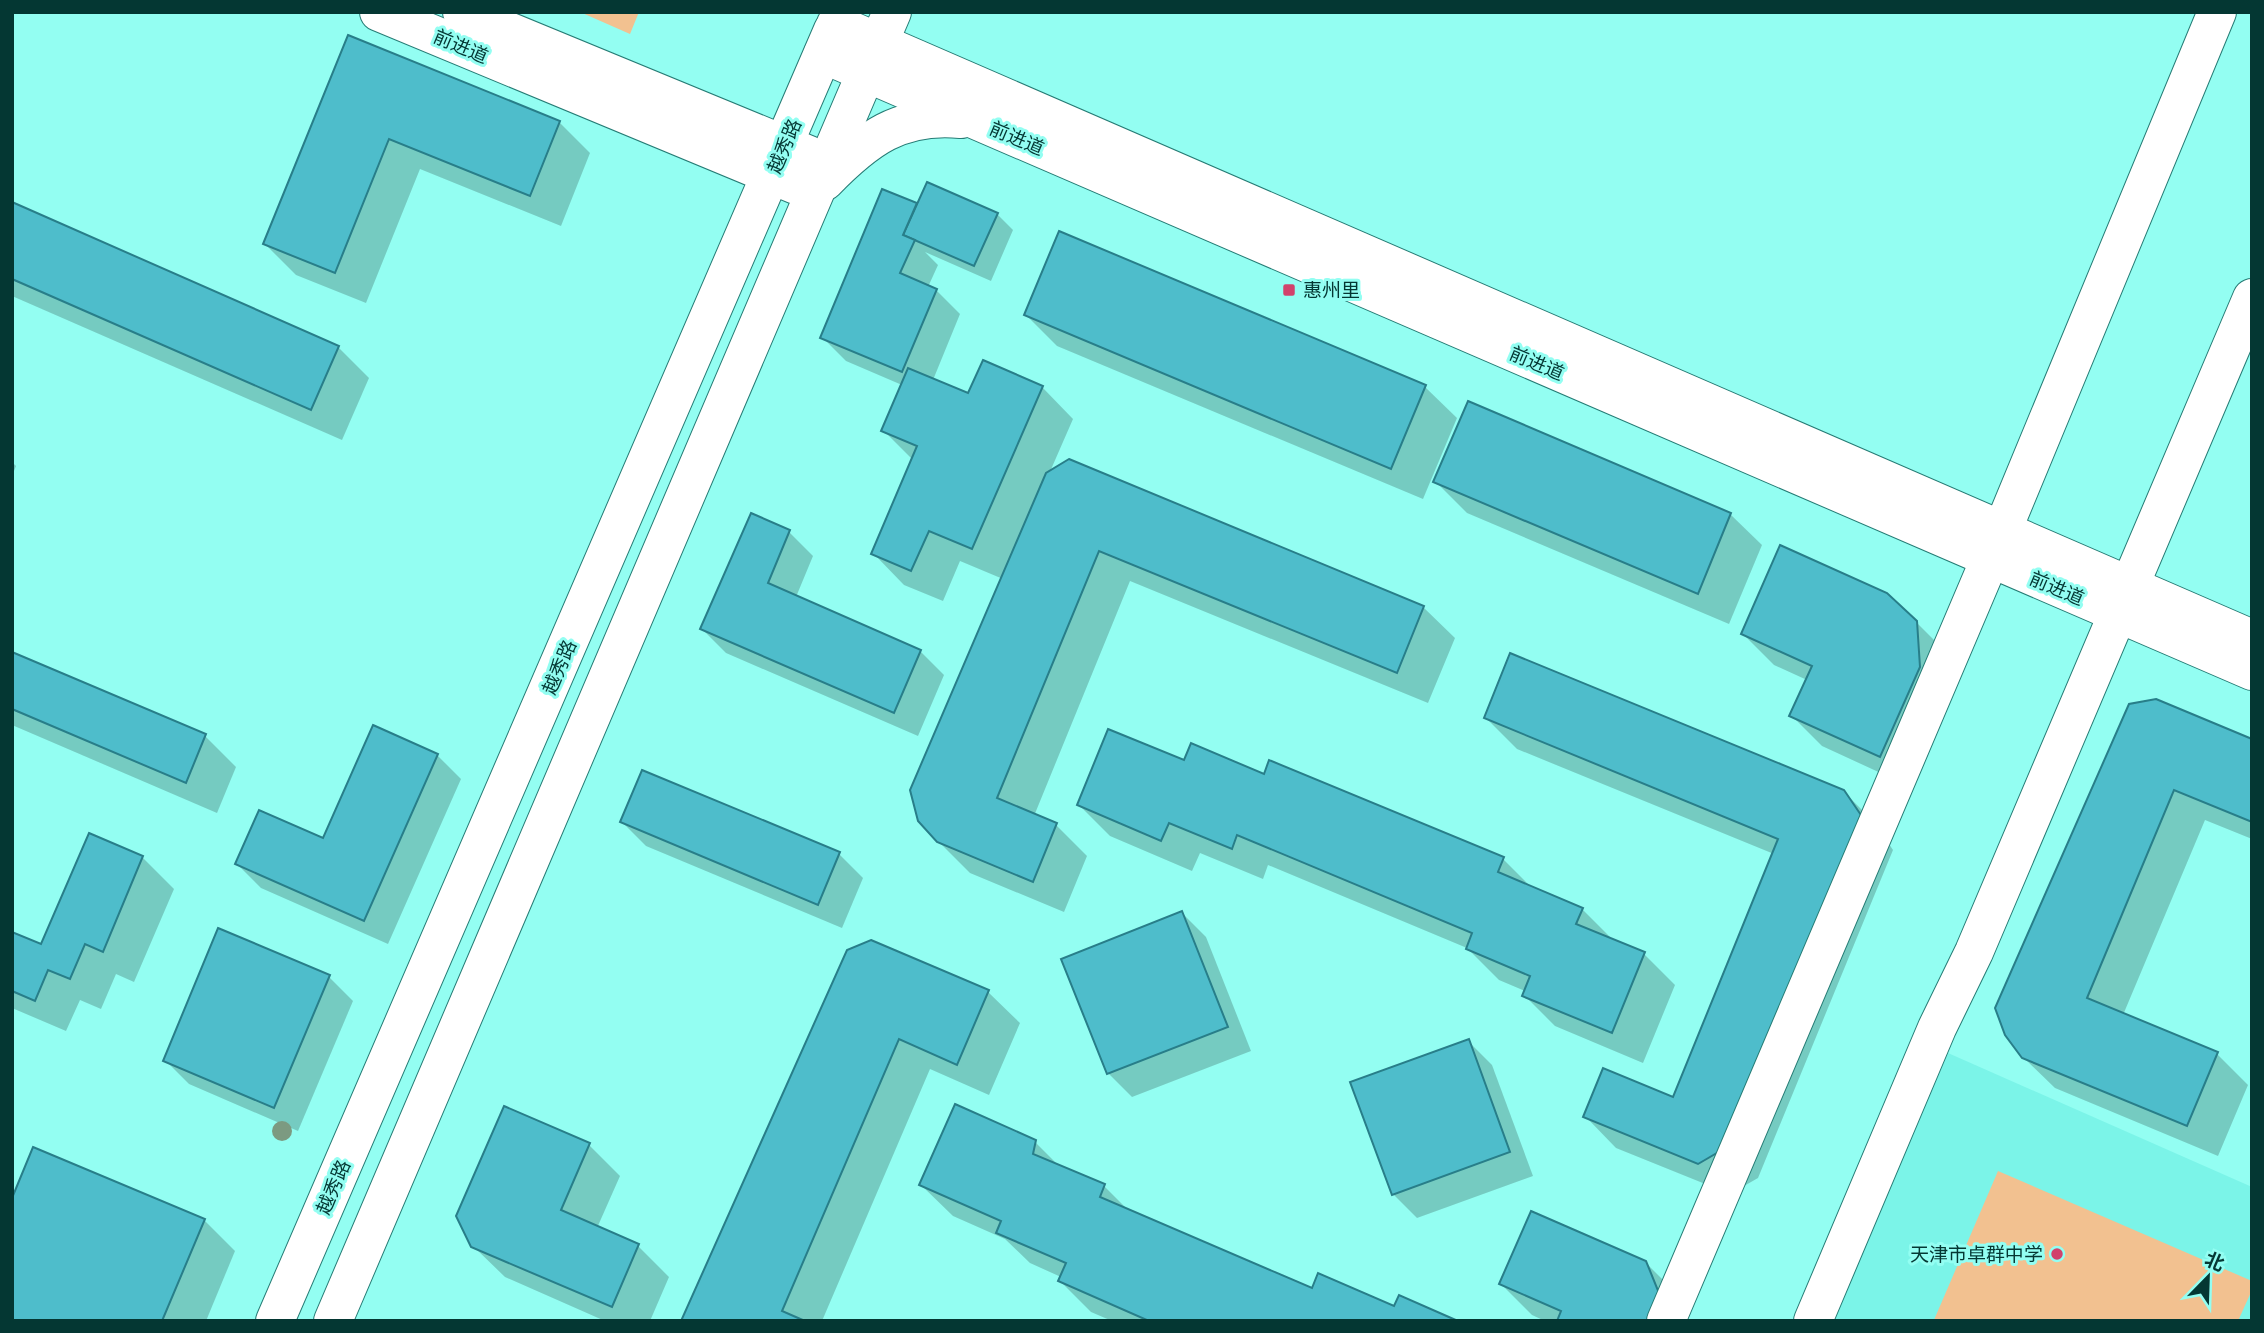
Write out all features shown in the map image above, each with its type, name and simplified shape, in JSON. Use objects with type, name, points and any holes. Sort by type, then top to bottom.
[{"type":"street","name":"前进道","points":[[379,12],[798,165]]},
{"type":"street","name":"前进道","points":[[462,12],[798,165]]},
{"type":"street","points":[[1665,1321],[1996,545],[2217,12]]},
{"type":"street","name":"前进道","points":[[833,30],[876,59],[2122,600],[2252,671]]},
{"type":"street","name":"越秀路","points":[[333,1321],[798,165],[833,30]]},
{"type":"street","name":"越秀路","points":[[275,1321],[798,165],[876,59]]},
{"type":"street","points":[[798,165],[858,149],[879,134],[904,122],[931,117],[960,119],[997,111]]},
{"type":"street","points":[[1813,1321],[2252,298]]},
{"type":"street","name":"前进道","points":[[2122,600],[2252,639]]},
{"type":"shaded area","points":[[580,12],[639,12],[630,34]]},
{"type":"shaded area","name":"天津市卓群中学","points":[[1948,1053],[2252,1187],[2252,1321],[1833,1321]]},
{"type":"shaded area","points":[[1998,1171],[2252,1281],[2252,1290],[2238,1321],[1934,1320]]},
{"type":"building","points":[[348,35],[560,121],[530,196],[389,139],[335,273],[263,244]]},
{"type":"building","points":[[927,182],[998,213],[974,266],[903,235]]},
{"type":"building","points":[[882,189],[917,203],[903,235],[915,240],[900,273],[937,289],[902,372],[820,338]]},
{"type":"building","points":[[12,202],[339,346],[311,410],[12,279]]},
{"type":"building","points":[[1059,231],[1426,385],[1391,469],[1024,315]]},
{"type":"building","points":[[983,360],[1043,386],[972,549],[929,531],[911,571],[871,554],[917,446],[881,431],[908,368],[968,393]]},
{"type":"building","points":[[1468,401],[1731,513],[1698,594],[1433,482]]},
{"type":"building","points":[[1069,459],[1424,606],[1397,673],[1099,551],[997,798],[1057,823],[1033,882],[937,842],[918,821],[910,790],[1046,473]]},
{"type":"building","points":[[751,513],[790,530],[768,583],[921,650],[894,713],[700,629]]},
{"type":"building","points":[[1780,545],[1887,593],[1917,621],[1920,667],[1880,757],[1789,716],[1812,666],[1741,634]]},
{"type":"building","points":[[12,652],[206,734],[186,783],[12,709]]},
{"type":"building","points":[[1510,653],[1844,790],[1863,818],[1727,1147],[1698,1164],[1583,1117],[1603,1068],[1673,1097],[1778,839],[1484,718]]},
{"type":"building","points":[[2156,699],[2252,739],[2252,822],[2174,790],[2087,998],[2218,1052],[2187,1126],[2022,1058],[2005,1035],[1995,1008],[2129,704]]},
{"type":"building","points":[[373,725],[438,754],[364,921],[235,864],[259,810],[323,838]]},
{"type":"building","points":[[1108,729],[1184,760],[1191,743],[1264,774],[1269,760],[1504,857],[1498,872],[1583,908],[1576,924],[1645,952],[1612,1033],[1522,996],[1530,976],[1466,949],[1472,933],[1237,835],[1232,849],[1169,823],[1161,841],[1077,805]]},
{"type":"building","points":[[642,770],[840,852],[818,905],[620,822]]},
{"type":"building","points":[[89,833],[143,856],[103,952],[85,944],[70,979],[48,970],[35,1001],[12,991],[12,932],[41,944]]},
{"type":"building","points":[[1182,911],[1228,1027],[1107,1074],[1061,959]]},
{"type":"building","points":[[218,928],[330,975],[274,1108],[163,1061]]},
{"type":"building","points":[[871,940],[989,990],[957,1065],[899,1039],[782,1311],[805,1321],[681,1321],[847,950]]},
{"type":"building","points":[[1469,1039],[1510,1152],[1392,1195],[1350,1082]]},
{"type":"building","points":[[955,1104],[1036,1140],[1033,1154],[1105,1184],[1100,1197],[1312,1288],[1318,1273],[1394,1306],[1399,1295],[1458,1321],[1149,1321],[1058,1281],[1066,1263],[996,1233],[1001,1221],[919,1185]]},
{"type":"building","points":[[504,1106],[590,1143],[561,1210],[639,1244],[612,1307],[471,1247],[456,1216]]},
{"type":"building","points":[[33,1147],[205,1219],[162,1321],[12,1321],[12,1198]]},
{"type":"building","points":[[1531,1211],[1646,1261],[1659,1293],[1648,1321],[1557,1321],[1561,1311],[1499,1284]]},
{"type":"place","name":"惠州里","points":[[1289,290]]},
{"type":"place","name":"天津市卓群中学","points":[[2057,1254]]}]
